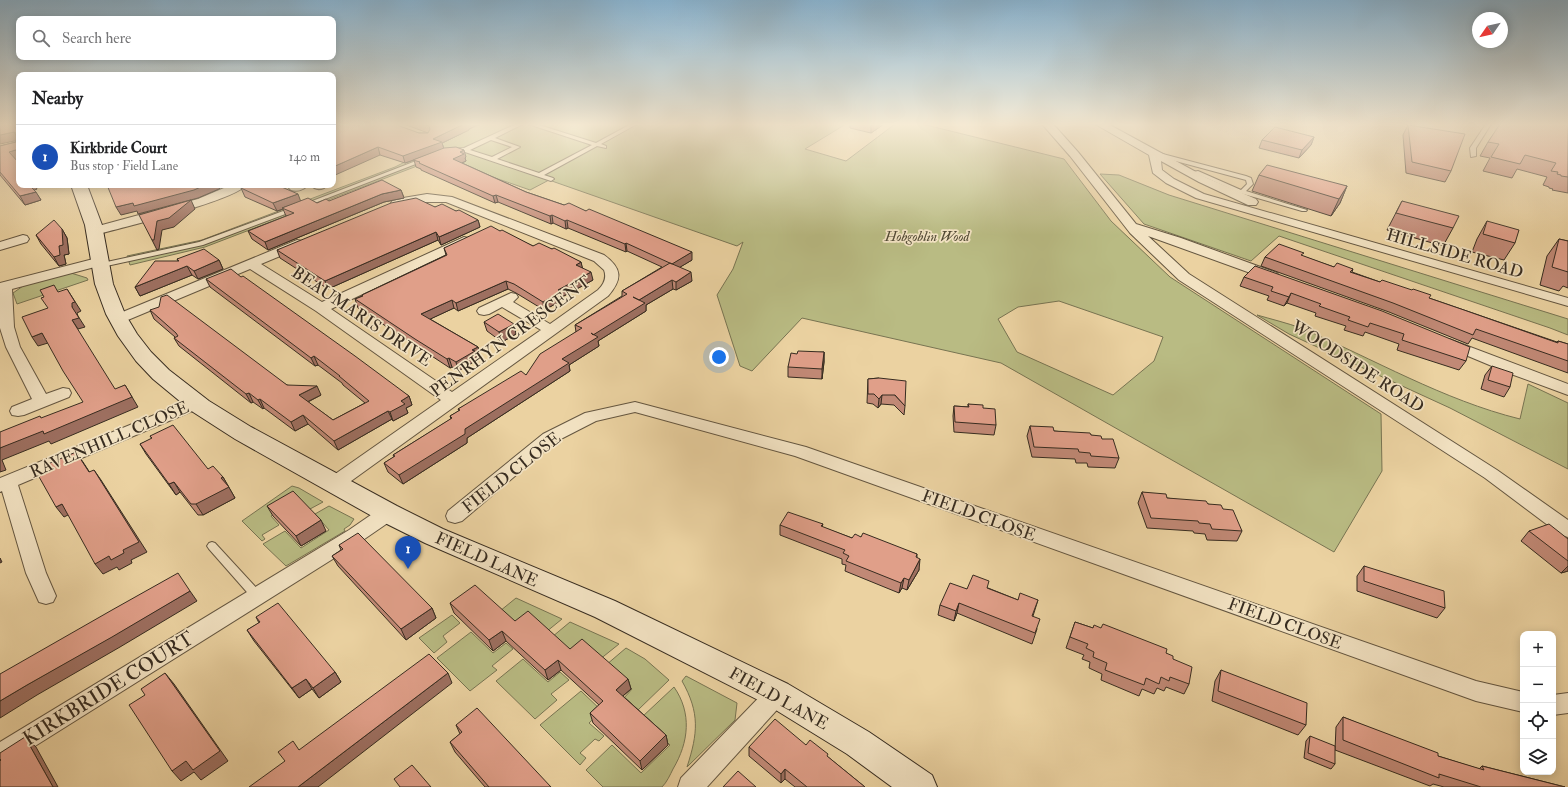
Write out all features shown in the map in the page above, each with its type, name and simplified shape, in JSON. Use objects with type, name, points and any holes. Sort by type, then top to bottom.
[{"type":"street","name":"WOODSIDE ROAD","points":[[1079,161],[1132,227],[1184,277],[1491,474],[1568,530]]},
{"type":"street","name":"HILLSIDE ROAD","points":[[1155,161],[1157,171],[1170,181],[1200,196],[1568,302]]},
{"type":"street","name":"FIELD LANE","points":[[80,188],[95,231],[106,290],[118,319],[135,344],[156,369],[196,403],[231,426],[388,513],[471,553],[605,610],[777,694],[858,743],[920,787]]},
{"type":"street","points":[[95,231],[202,202],[234,188]]},
{"type":"street","name":"PENRHYN CRESCENT","points":[[334,484],[608,288],[613,278],[611,268],[599,258],[448,200],[441,198],[417,199],[397,203],[382,209]]},
{"type":"street","points":[[491,228],[506,221]]},
{"type":"street","points":[[1132,227],[1177,241],[1286,281]]},
{"type":"street","points":[[321,308],[477,235]]},
{"type":"street","points":[[1,244],[23,239]]},
{"type":"street","points":[[118,319],[309,239]]},
{"type":"street","points":[[42,402],[13,347],[7,328],[3,287],[101,263]]},
{"type":"street","name":"BEAUMARIS DRIVE","points":[[250,263],[321,308],[452,400]]},
{"type":"street","points":[[484,311],[507,299],[550,330]]},
{"type":"street","points":[[1435,336],[1516,371],[1568,390]]},
{"type":"street","points":[[18,411],[63,394]]},
{"type":"street","name":"RAVENHILL CLOSE","points":[[4,484],[196,403]]},
{"type":"street","name":"FIELD CLOSE","points":[[455,516],[549,438],[592,417],[635,406],[800,451],[1476,691],[1520,701]]},
{"type":"street","points":[[4,484],[36,573],[46,596]]},
{"type":"street","name":"KIRKBRIDE COURT","points":[[0,755],[356,535],[388,513]]},
{"type":"street","points":[[690,787],[777,694]]},
{"type":"street","points":[[1556,705],[1568,704]]},
{"type":"lane","points":[[101,263],[201,244],[421,161]]},
{"type":"lane","points":[[497,161],[551,179]]},
{"type":"lane","points":[[539,174],[565,161]]},
{"type":"lane","points":[[1180,161],[1249,179],[1250,184],[1242,192]]},
{"type":"lane","points":[[1196,172],[1242,192],[1304,210]]},
{"type":"lane","points":[[212,546],[257,596]]},
{"type":"green space","name":"Hobgoblin Wood","points":[[407,161],[431,161],[205,247],[130,265],[127,256],[202,240],[395,167]]},
{"type":"green space","name":"Hobgoblin Wood","points":[[446,161],[1065,161],[1111,221],[1170,277],[1381,414],[1382,471],[1334,552],[1001,363],[802,318],[752,371],[740,366],[717,295],[733,269],[743,242],[737,246],[549,180],[530,190]],"holes":[[[1059,301],[1163,337],[1154,361],[1113,395],[1017,352],[998,319],[1018,307]]]},
{"type":"green space","points":[[1100,174],[1119,175],[1169,195],[1568,319],[1568,335],[1279,236],[1251,261],[1144,224]]},
{"type":"green space","points":[[71,273],[87,278],[88,280],[17,304],[13,293],[26,284]]},
{"type":"green space","points":[[1257,315],[1301,328],[1436,390],[1491,411],[1520,419],[1528,384],[1568,403],[1568,469],[1450,408],[1289,334]]},
{"type":"green space","points":[[292,486],[299,488],[323,502],[310,509],[300,500],[271,516],[279,525],[262,535],[265,539],[262,541],[242,521]]},
{"type":"green space","points":[[329,506],[354,519],[350,525],[344,529],[345,531],[286,566],[263,544],[285,531],[301,548],[329,530],[315,514]]},
{"type":"green space","points":[[516,598],[562,619],[546,632],[519,629],[500,611]]},
{"type":"green space","points":[[452,615],[460,623],[443,636],[447,642],[434,653],[419,638]]},
{"type":"green space","points":[[570,622],[619,644],[599,660],[573,657],[552,637]]},
{"type":"green space","points":[[471,632],[493,653],[506,643],[513,649],[492,666],[497,670],[470,691],[437,658]]},
{"type":"green space","points":[[626,648],[645,659],[669,680],[638,710],[624,698],[632,689],[606,665]]},
{"type":"green space","points":[[523,659],[548,682],[560,672],[569,680],[551,694],[557,700],[535,719],[496,681]]},
{"type":"green space","points":[[686,676],[737,703],[735,720],[687,767],[695,733],[695,723],[692,703],[682,681]]},
{"type":"green space","points":[[674,687],[684,707],[686,728],[682,748],[670,776],[662,787],[603,787],[586,770],[612,745],[641,773],[670,745],[642,717]]},
{"type":"green space","points":[[581,691],[602,711],[589,723],[604,736],[599,741],[595,739],[580,753],[586,758],[580,765],[540,725]]},
{"type":"building","points":[[0,161],[16,161],[16,188],[32,188],[36,192],[20,196],[0,172]]},
{"type":"building","points":[[336,161],[347,161],[336,166]]},
{"type":"building","points":[[416,161],[457,161],[526,192],[564,205],[569,203],[586,211],[589,209],[692,252],[672,264],[626,243],[625,244],[567,220],[565,221],[552,215],[550,216],[496,195],[493,196],[419,163],[420,162]]},
{"type":"building","points":[[1412,161],[1455,161],[1451,171]]},
{"type":"building","points":[[1506,161],[1522,161],[1520,164]]},
{"type":"building","points":[[1547,161],[1568,161],[1568,177],[1557,174],[1558,172],[1551,171],[1556,163]]},
{"type":"building","points":[[1267,165],[1347,186],[1339,199],[1259,175]]},
{"type":"building","points":[[382,180],[401,190],[382,194],[265,242],[248,231],[294,213],[282,208],[308,198],[317,203],[326,199],[329,201]]},
{"type":"building","points":[[108,188],[198,188],[134,206],[133,203],[116,207]]},
{"type":"building","points":[[241,188],[284,188],[298,194],[273,203]]},
{"type":"building","points":[[416,198],[435,207],[442,204],[456,211],[459,210],[478,220],[439,237],[436,232],[325,281],[277,250],[391,203]]},
{"type":"building","points":[[191,200],[169,218],[157,221],[154,240],[152,240],[139,215]]},
{"type":"building","points":[[1402,201],[1459,216],[1453,228],[1396,213]]},
{"type":"building","points":[[54,220],[62,229],[63,245],[59,246],[60,255],[54,257],[36,235]]},
{"type":"building","points":[[1487,221],[1519,230],[1515,243],[1483,234]]},
{"type":"building","points":[[491,226],[533,246],[539,243],[552,249],[554,248],[581,262],[576,265],[591,272],[558,290],[561,292],[543,302],[514,284],[506,281],[456,303],[452,300],[421,314],[478,347],[472,350],[475,351],[456,362],[449,358],[447,359],[355,299],[447,255],[444,248]]},
{"type":"building","points":[[1559,239],[1568,241],[1568,272],[1552,267]]},
{"type":"building","points":[[1279,244],[1304,253],[1301,255],[1334,267],[1337,263],[1353,269],[1350,272],[1380,282],[1382,280],[1412,290],[1413,289],[1431,295],[1429,298],[1558,343],[1558,341],[1568,344],[1568,361],[1476,329],[1473,335],[1393,303],[1265,257]]},
{"type":"building","points":[[204,249],[219,260],[194,271],[187,266],[135,287],[155,261],[179,261],[177,259]]},
{"type":"building","points":[[670,263],[691,272],[676,282],[672,280],[639,300],[645,303],[594,335],[598,337],[562,359],[569,363],[465,429],[465,434],[399,475],[384,463],[395,456],[393,455],[452,418],[450,416],[460,410],[458,409],[521,371],[526,375],[540,354],[582,328],[575,325],[627,294],[622,291]]},
{"type":"building","points":[[1255,266],[1382,311],[1470,347],[1466,361],[1402,340],[1404,334],[1370,323],[1368,327],[1348,320],[1350,317],[1319,306],[1321,304],[1291,293],[1289,297],[1271,291],[1273,287],[1244,277]]},
{"type":"building","points":[[231,269],[241,277],[243,276],[409,396],[401,401],[405,404],[390,412],[388,411],[334,441],[303,415],[291,422],[260,399],[258,400],[249,393],[246,394],[174,338],[178,336],[176,333],[150,310],[159,307],[161,297],[167,295],[287,385],[317,386],[299,395],[333,420],[369,401],[314,356],[311,358],[206,279]]},
{"type":"building","points":[[54,285],[58,292],[67,289],[75,302],[72,303],[72,307],[79,318],[72,320],[115,389],[125,385],[132,397],[44,434],[43,431],[0,448],[0,432],[40,416],[41,418],[83,402],[63,371],[42,333],[32,337],[22,317],[48,308],[41,298],[44,297],[40,290]]},
{"type":"building","points":[[498,314],[514,324],[499,332],[484,322]]},
{"type":"building","points":[[798,351],[824,352],[822,369],[788,367],[791,353],[797,354]]},
{"type":"building","points":[[1492,366],[1513,373],[1510,387],[1488,380]]},
{"type":"building","points":[[879,378],[906,381],[905,406],[895,395],[882,395],[879,399],[874,394],[868,394],[868,379]]},
{"type":"building","points":[[968,404],[983,405],[983,408],[995,409],[996,425],[955,422],[954,406],[969,407]]},
{"type":"building","points":[[173,425],[208,469],[213,466],[223,477],[221,478],[229,487],[196,504],[191,504],[174,482],[169,484],[140,444],[152,438],[150,436]]},
{"type":"building","points":[[1030,426],[1053,427],[1054,431],[1090,433],[1091,435],[1101,436],[1102,439],[1113,439],[1119,458],[1091,456],[1090,453],[1079,452],[1078,449],[1034,447]]},
{"type":"building","points":[[76,452],[89,472],[94,470],[139,542],[123,550],[124,553],[111,560],[109,556],[95,564],[62,504],[56,507],[38,475],[51,469],[48,464]]},
{"type":"building","points":[[293,491],[321,520],[296,536],[267,506]]},
{"type":"building","points":[[1142,492],[1166,494],[1167,498],[1206,501],[1208,504],[1221,505],[1223,509],[1233,510],[1242,531],[1212,529],[1210,524],[1199,523],[1198,521],[1151,518]]},
{"type":"building","points":[[788,512],[823,524],[821,526],[852,538],[855,534],[861,537],[863,533],[917,554],[916,557],[920,559],[909,580],[904,578],[901,583],[846,561],[849,556],[843,553],[845,550],[780,525]]},
{"type":"building","points":[[1549,524],[1568,539],[1568,561],[1529,531]]},
{"type":"building","points":[[358,533],[432,608],[401,629],[332,556],[343,549],[339,545]]},
{"type":"building","points":[[1364,566],[1444,591],[1445,608],[1364,581]]},
{"type":"building","points":[[178,573],[190,591],[0,701],[0,674]]},
{"type":"building","points":[[973,575],[989,581],[987,588],[1018,600],[1020,593],[1038,600],[1032,616],[1040,619],[1035,633],[959,603],[956,611],[940,605],[950,583],[967,589]]},
{"type":"building","points":[[475,585],[515,621],[528,611],[570,649],[582,639],[628,679],[616,690],[666,735],[640,761],[590,713],[603,701],[558,660],[545,670],[502,631],[489,640],[450,603]]},
{"type":"building","points":[[278,603],[335,672],[313,688],[306,679],[292,688],[247,630],[260,622],[256,617]]},
{"type":"building","points":[[1075,622],[1093,628],[1094,625],[1101,628],[1103,624],[1167,649],[1166,653],[1173,656],[1173,659],[1192,667],[1189,684],[1170,677],[1169,681],[1161,677],[1159,684],[1146,678],[1144,685],[1105,670],[1107,663],[1093,657],[1094,652],[1086,648],[1088,644],[1070,637]]},
{"type":"building","points":[[429,654],[448,673],[298,787],[249,787],[285,761],[278,752],[293,741],[299,750]]},
{"type":"building","points":[[1221,670],[1307,703],[1306,725],[1218,691]]},
{"type":"building","points":[[165,673],[220,751],[193,770],[186,761],[172,771],[129,705],[145,695],[141,689]]},
{"type":"building","points":[[477,708],[551,787],[489,787],[450,742],[462,732],[456,725]]},
{"type":"building","points":[[1343,717],[1438,753],[1438,756],[1484,770],[1482,766],[1565,787],[1481,787],[1439,774],[1439,778],[1343,740]]},
{"type":"building","points":[[775,719],[806,745],[810,740],[865,787],[807,787],[785,769],[781,774],[749,747]]},
{"type":"building","points":[[1310,736],[1335,746],[1335,764],[1308,753]]},
{"type":"building","points":[[25,737],[53,787],[0,787],[0,753]]},
{"type":"building","points":[[412,765],[431,787],[400,787],[394,779]]},
{"type":"building","points":[[738,771],[756,787],[723,787]]},
{"type":"place","name":"Kirkbride Court","points":[[408,569]]}]
